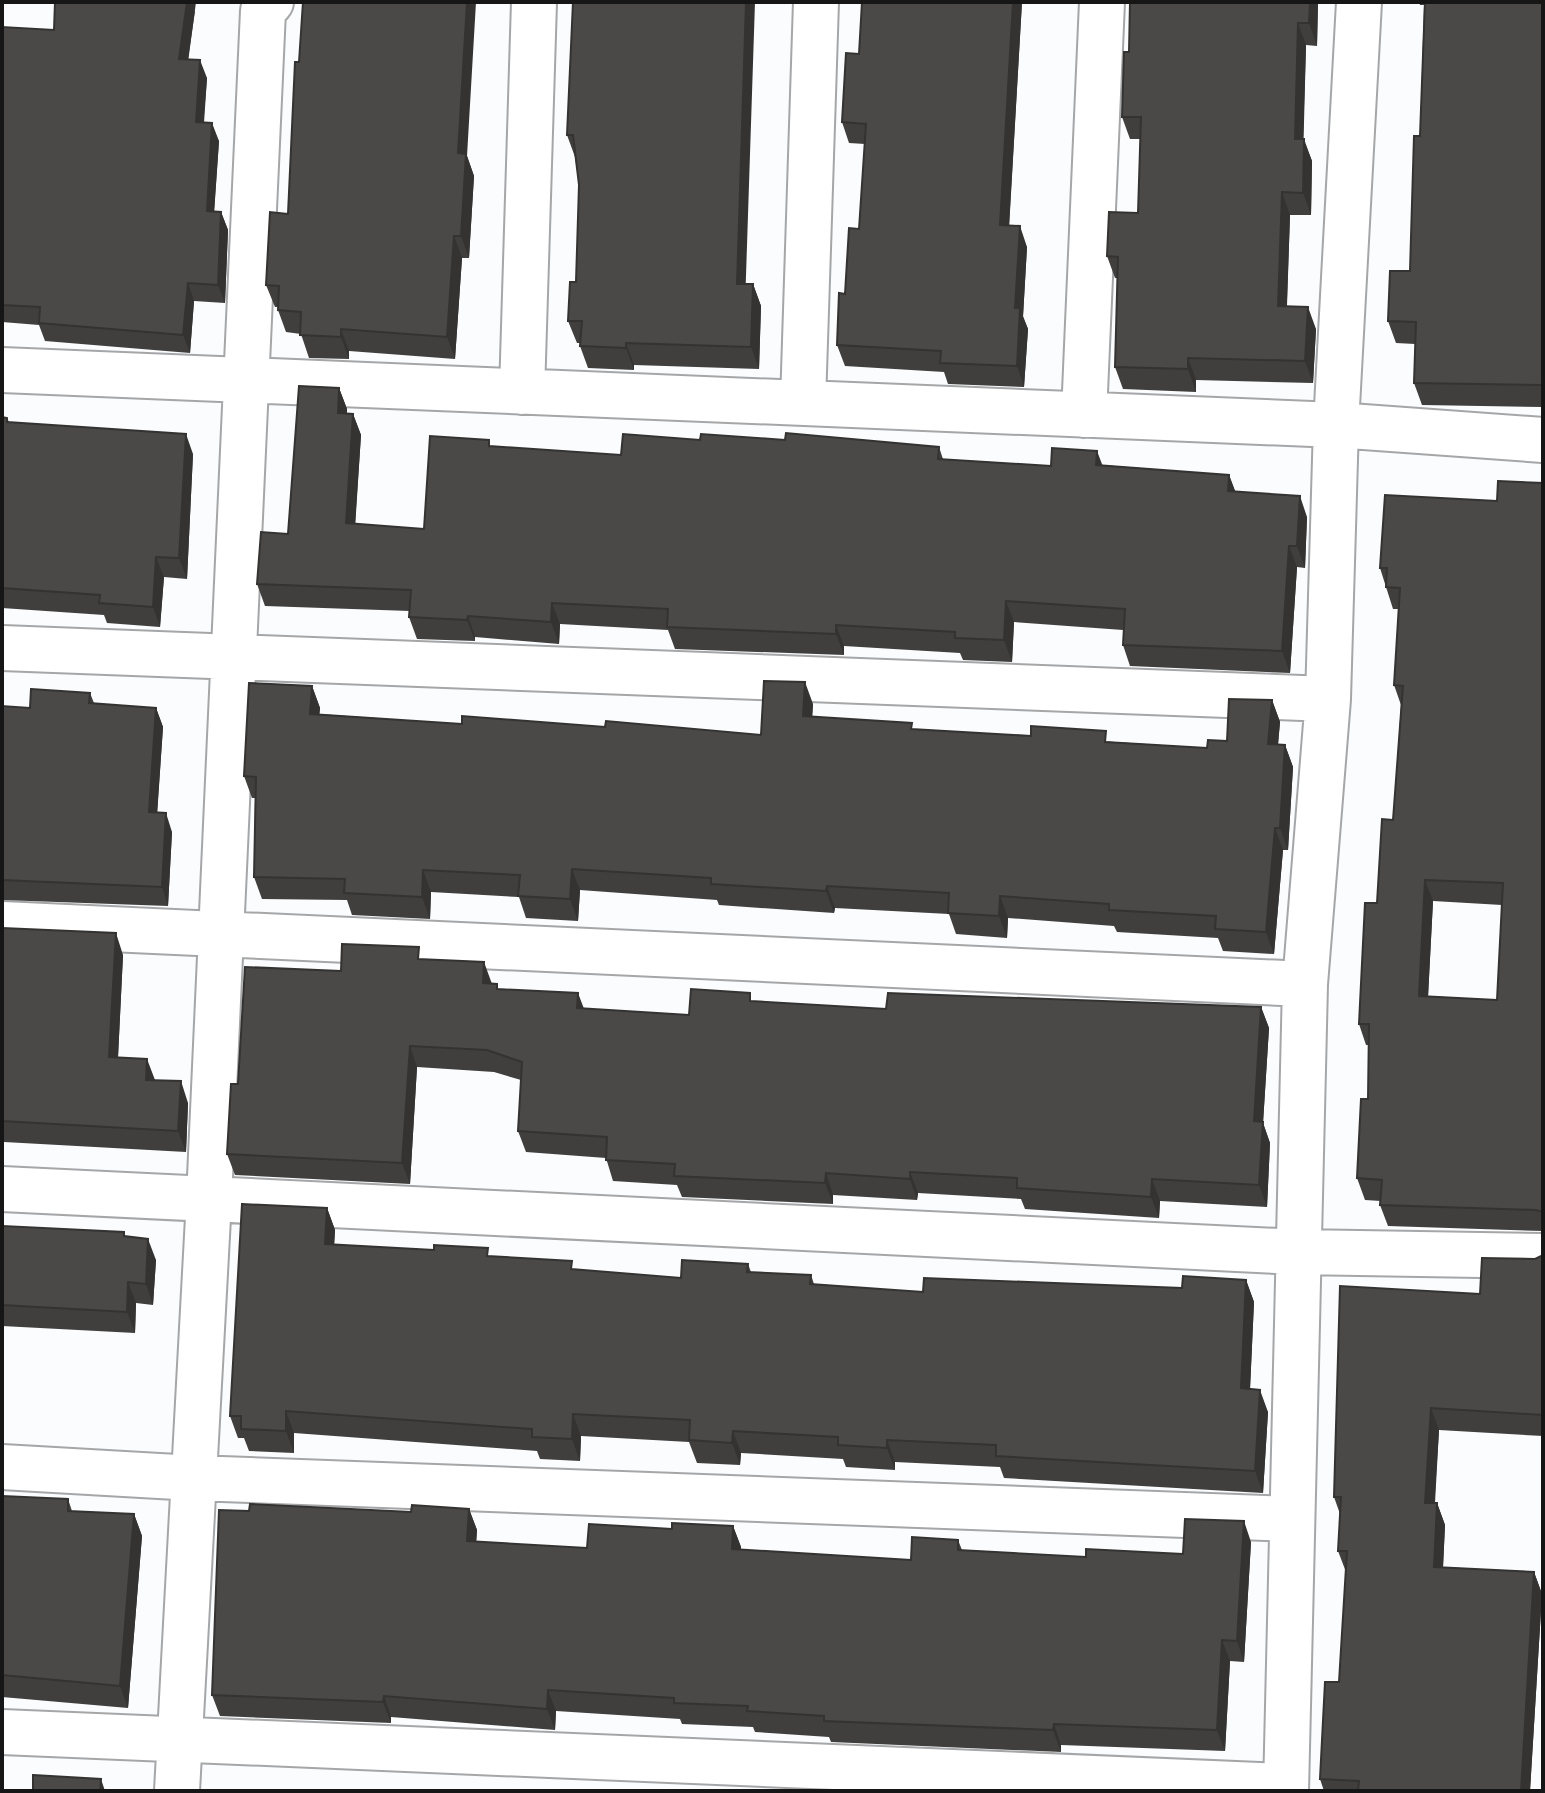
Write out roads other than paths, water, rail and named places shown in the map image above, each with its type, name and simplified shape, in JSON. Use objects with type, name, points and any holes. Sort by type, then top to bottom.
[{"type":"street","points":[[177,1791],[209,1199],[263,11],[271,2]]},
{"type":"street","points":[[522,392],[534,2]]},
{"type":"street","points":[[803,403],[816,2]]},
{"type":"street","points":[[1084,415],[1102,2]]},
{"type":"street","points":[[2,1732],[1286,1788],[1305,984],[1328,699],[1336,425],[1359,2]]},
{"type":"street","points":[[2,370],[1336,425],[1543,440]]},
{"type":"street","points":[[2,648],[1328,699]]},
{"type":"street","points":[[2,924],[1305,984]]},
{"type":"street","points":[[2,1189],[1298,1252],[1543,1256]]},
{"type":"street","points":[[2,1467],[194,1478],[1292,1519]]}]
